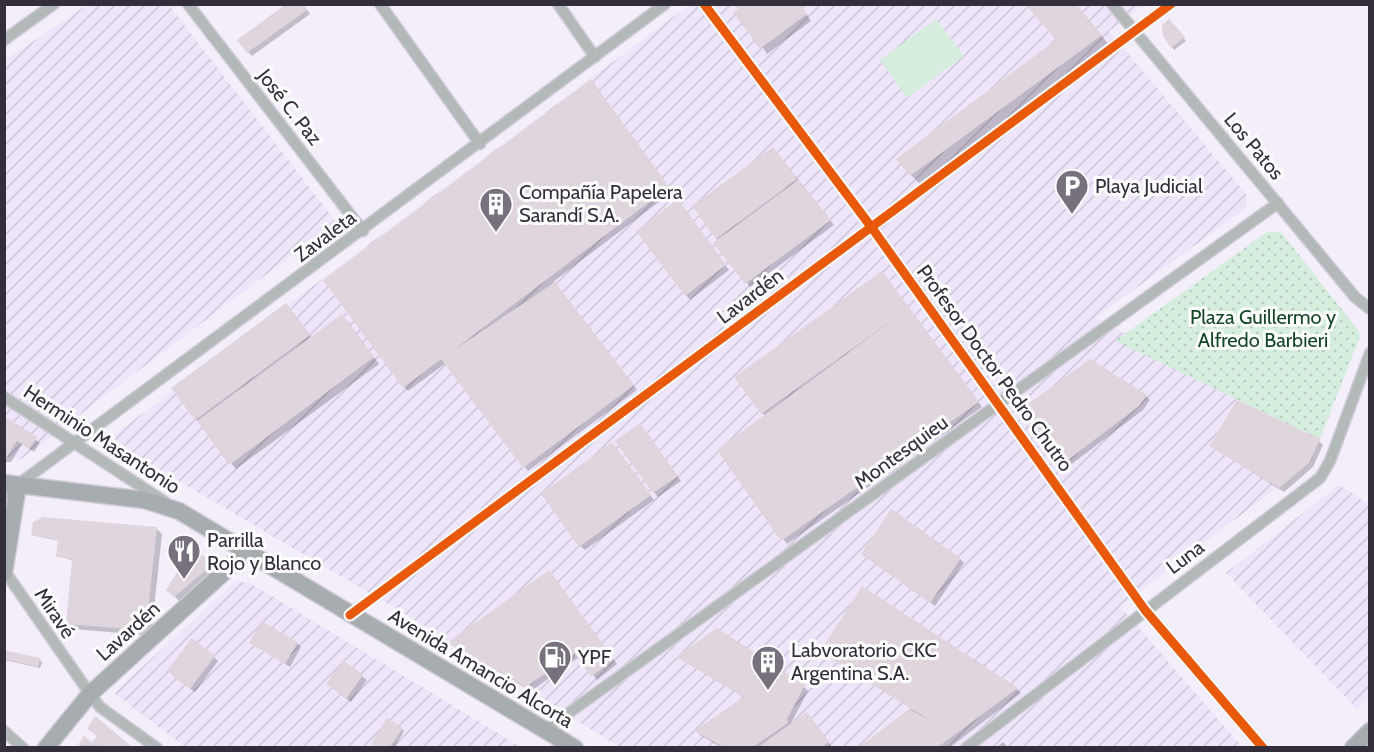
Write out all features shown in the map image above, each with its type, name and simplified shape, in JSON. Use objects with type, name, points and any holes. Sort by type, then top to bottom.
[{"type":"main road","name":"Avenida Amancio Alcorta","points":[[9,487],[144,500],[179,511],[575,747]]},
{"type":"main road","points":[[5,571],[9,487]]},
{"type":"main road","name":"Lavardén","points":[[46,747],[90,694],[246,552]]},
{"type":"main road","points":[[1353,747],[1370,731]]},
{"type":"street","points":[[4,40],[54,4]]},
{"type":"street","name":"José C. Paz","points":[[188,4],[363,231]]},
{"type":"street","points":[[380,4],[480,144]]},
{"type":"street","points":[[558,4],[595,57]]},
{"type":"street","name":"Zavaleta","points":[[9,487],[77,443],[665,4]]},
{"type":"street","name":"Profesor Doctor Pedro Chutro","points":[[704,4],[872,228],[1145,610],[1263,747]]},
{"type":"street","name":"Los Patos","points":[[1112,4],[1355,297],[1370,309]]},
{"type":"street","name":"Lavardén","points":[[350,615],[1171,4]]},
{"type":"street","name":"Montesquieu","points":[[545,730],[1278,203]]},
{"type":"street","name":"Luna","points":[[966,747],[1320,478],[1330,461],[1370,353]]},
{"type":"street","name":"Herminio Masantonio","points":[[4,397],[179,511]]},
{"type":"street","name":"Miravé","points":[[5,571],[100,706],[157,747]]},
{"type":"street","points":[[4,730],[23,747]]},
{"type":"shaded area","points":[[1145,4],[1109,31],[1247,195],[1246,208],[1095,318],[1320,439],[1310,463],[1120,606],[1242,747],[621,748],[400,611],[116,444],[115,434],[689,5]]},
{"type":"shaded area","points":[[87,5],[169,5],[336,222],[21,459],[4,457],[4,61]]},
{"type":"shaded area","points":[[1339,485],[1369,504],[1369,696],[1357,709],[1226,573]]},
{"type":"shaded area","points":[[236,581],[250,583],[521,747],[185,747],[114,693]]},
{"type":"green space","points":[[936,19],[964,56],[907,98],[880,60]]},
{"type":"green space","name":"Plaza Guillermo y Alfredo Barbieri","points":[[1267,232],[1281,232],[1358,330],[1360,336],[1320,439],[1115,341]]},
{"type":"building","points":[[286,4],[303,4],[307,10],[247,53],[237,40]]},
{"type":"building","points":[[735,4],[800,4],[807,14],[760,49],[733,12],[738,9]]},
{"type":"building","points":[[1025,4],[1076,4],[1102,35],[910,176],[896,159],[1056,40]]},
{"type":"building","points":[[1169,19],[1185,37],[1171,48],[1163,36],[1162,25]]},
{"type":"building","name":"Compañía Papelera Sarandí S.A.","points":[[591,79],[669,187],[451,352],[555,282],[634,385],[523,468],[441,359],[403,388],[323,280]]},
{"type":"building","points":[[773,147],[797,179],[716,239],[692,206]]},
{"type":"building","points":[[798,180],[831,220],[745,284],[713,243]]},
{"type":"building","points":[[678,199],[726,265],[685,296],[636,231]]},
{"type":"building","points":[[882,271],[979,402],[781,541],[717,450],[901,314],[761,414],[734,377]]},
{"type":"building","points":[[286,303],[310,335],[195,420],[171,388]]},
{"type":"building","points":[[342,314],[374,357],[229,465],[197,421]]},
{"type":"building","points":[[1090,359],[1147,395],[1139,406],[1064,463],[1027,414],[1028,404]]},
{"type":"building","points":[[1237,400],[1320,439],[1309,463],[1279,488],[1209,446]]},
{"type":"building","points":[[4,416],[37,437],[29,449],[17,441],[4,461]]},
{"type":"building","points":[[640,423],[678,476],[653,493],[615,441]]},
{"type":"building","points":[[612,442],[651,495],[579,547],[541,494]]},
{"type":"building","points":[[891,509],[961,558],[930,603],[861,554]]},
{"type":"building","points":[[43,517],[157,527],[147,620],[138,630],[66,624],[72,559],[56,557],[58,540],[31,535],[33,522]]},
{"type":"building","name":"Parrilla Rojo y Blanco","points":[[193,548],[208,559],[207,569],[174,597],[166,590]]},
{"type":"building","points":[[549,570],[614,659],[591,677],[574,653],[526,687],[447,643]]},
{"type":"building","points":[[862,586],[1018,688],[938,747],[859,747],[909,709],[931,721],[820,652]]},
{"type":"building","points":[[261,621],[298,642],[285,664],[249,643]]},
{"type":"building","name":"Labvoratorio CKC Argentina S.A.","points":[[717,628],[805,685],[787,719],[788,723],[753,747],[723,747],[694,731],[744,697],[676,657]]},
{"type":"building","points":[[192,638],[215,656],[190,689],[167,671]]},
{"type":"building","points":[[4,650],[40,658],[38,667],[4,659]]},
{"type":"building","points":[[343,660],[363,675],[346,699],[326,684]]},
{"type":"building","points":[[807,712],[829,742],[822,747],[758,747]]},
{"type":"building","points":[[95,716],[131,746],[78,745],[84,736],[92,742],[97,736],[87,729]]},
{"type":"building","points":[[387,718],[403,728],[390,747],[378,747],[371,744]]},
{"type":"cycle path","points":[[704,4],[872,228],[1145,610],[1263,748]]},
{"type":"cycle path","points":[[350,615],[1171,4]]},
{"type":"place","name":"Playa Judicial","points":[[1072,215]]},
{"type":"place","name":"Compañía Papelera Sarandí S.A.","points":[[496,233]]},
{"type":"place","name":"Parrilla Rojo y Blanco","points":[[184,580]]},
{"type":"place","name":"YPF","points":[[555,686]]},
{"type":"place","name":"Labvoratorio CKC Argentina S.A.","points":[[768,691]]}]
